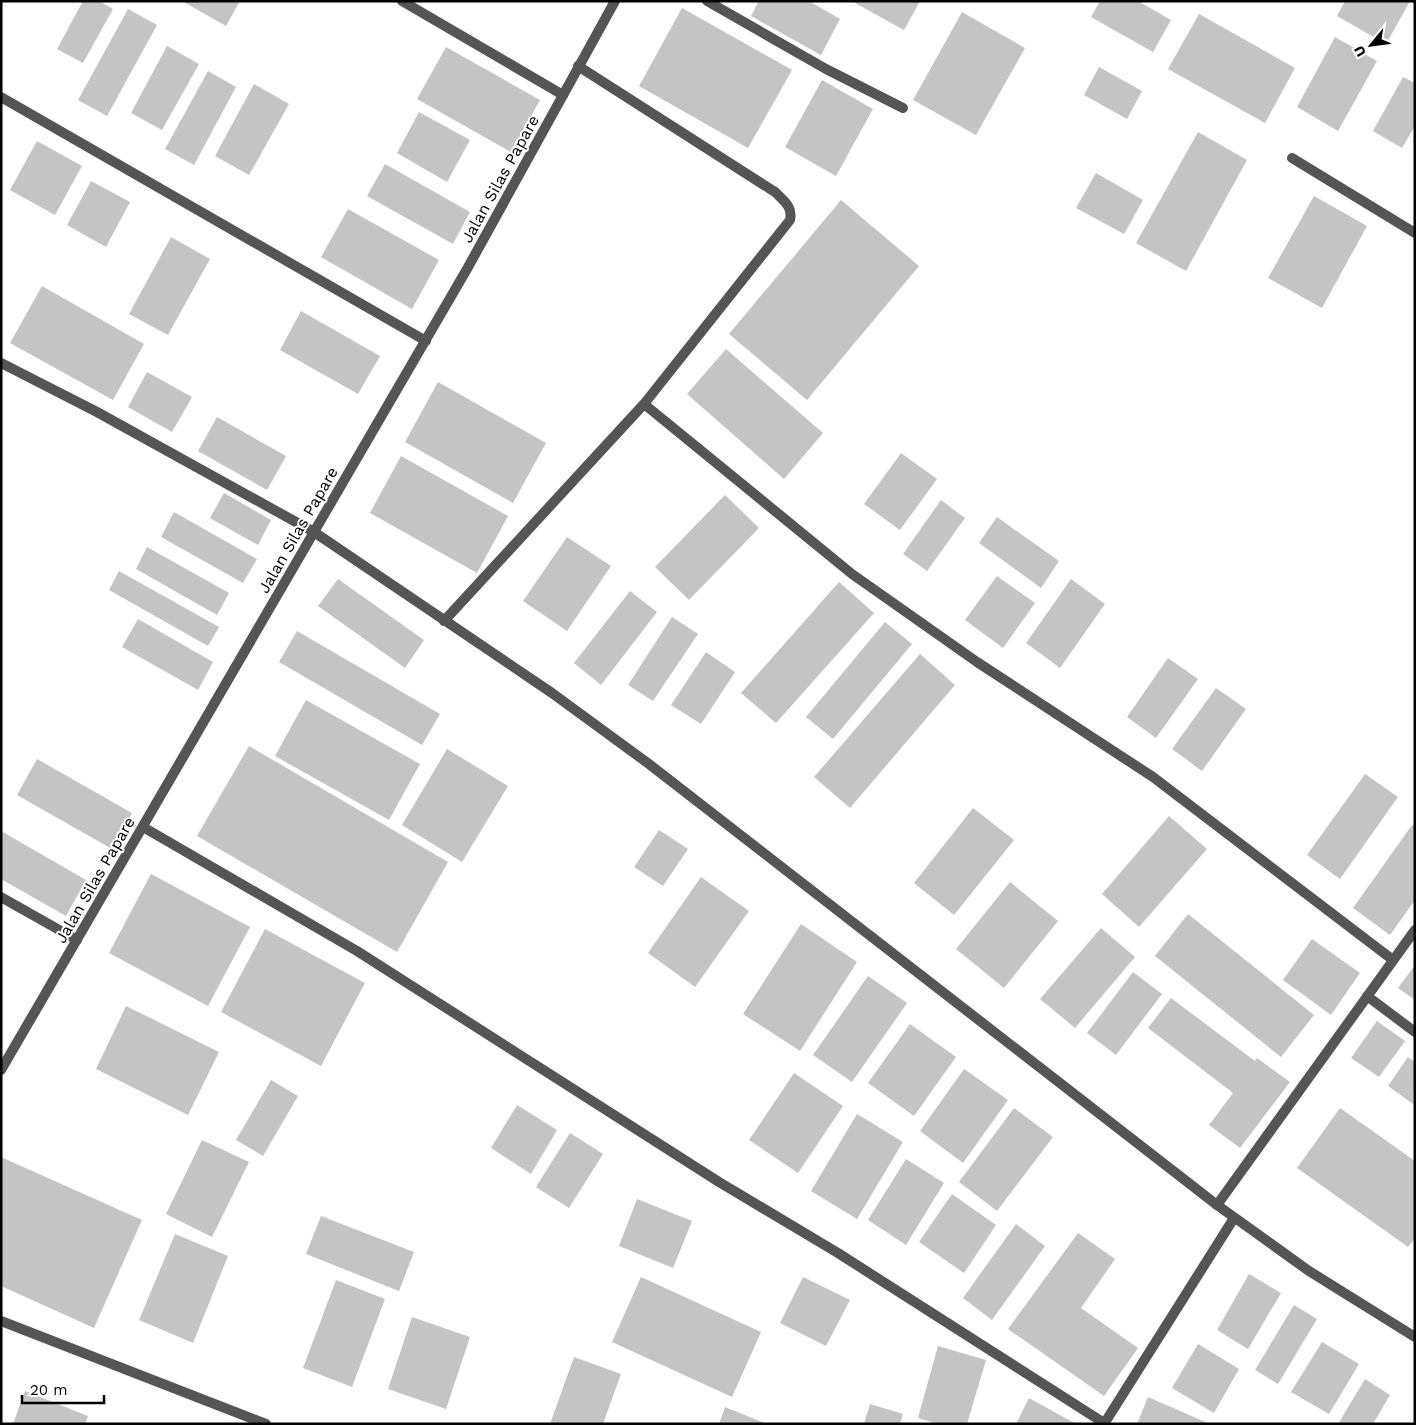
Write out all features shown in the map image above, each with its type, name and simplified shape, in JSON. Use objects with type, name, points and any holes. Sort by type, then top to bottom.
[{"type":"street","points":[[402,1],[563,95]]},
{"type":"street","name":"Jalan Silas Papare","points":[[1,1070],[426,341],[615,1]]},
{"type":"street","points":[[707,1],[826,70],[902,108]]},
{"type":"street","points":[[444,620],[644,404],[790,220],[791,213],[788,205],[776,192],[578,66]]},
{"type":"street","points":[[1,97],[426,341]]},
{"type":"street","points":[[1292,158],[1415,232]]},
{"type":"street","points":[[1,363],[97,412],[314,532],[552,693],[649,764],[1217,1206],[1309,1271],[1415,1337]]},
{"type":"street","points":[[644,404],[852,574],[977,662],[1152,777],[1394,960]]},
{"type":"street","points":[[143,827],[357,951],[719,1182],[838,1253],[1104,1423],[1234,1218]]},
{"type":"street","points":[[1,897],[77,940]]},
{"type":"street","points":[[1217,1206],[1415,930]]},
{"type":"street","points":[[1368,996],[1415,1032]]},
{"type":"street","points":[[1,1321],[266,1424]]},
{"type":"building","points":[[83,1],[99,1],[113,9],[83,63],[57,49]]},
{"type":"building","points":[[182,1],[240,1],[226,26]]},
{"type":"building","points":[[759,1],[809,1],[840,19],[821,55],[751,16]]},
{"type":"building","points":[[856,1],[920,1],[904,30],[855,3]]},
{"type":"building","points":[[1100,1],[1138,1],[1171,20],[1153,52],[1091,17]]},
{"type":"building","points":[[1345,1],[1410,1],[1386,44],[1337,16]]},
{"type":"building","points":[[682,8],[792,70],[748,148],[639,86]]},
{"type":"building","points":[[128,9],[157,25],[107,116],[78,100]]},
{"type":"building","points":[[962,12],[1025,48],[976,135],[913,100]]},
{"type":"building","points":[[1199,14],[1295,68],[1265,123],[1168,69]]},
{"type":"building","points":[[1335,37],[1377,61],[1338,131],[1297,107]]},
{"type":"building","points":[[167,46],[199,64],[162,130],[131,113]]},
{"type":"building","points":[[446,47],[540,100],[511,152],[417,99]]},
{"type":"building","points":[[1099,67],[1142,91],[1127,119],[1084,95]]},
{"type":"building","points":[[208,71],[236,87],[194,165],[165,149]]},
{"type":"building","points":[[1403,77],[1415,83],[1415,126],[1402,148],[1373,131]]},
{"type":"building","points":[[822,80],[873,109],[836,176],[785,147]]},
{"type":"building","points":[[254,84],[289,104],[249,175],[215,156]]},
{"type":"building","points":[[419,112],[470,140],[447,182],[397,153]]},
{"type":"building","points":[[1198,132],[1247,160],[1186,271],[1136,243]]},
{"type":"building","points":[[37,141],[82,166],[55,215],[10,190]]},
{"type":"building","points":[[385,164],[470,212],[453,244],[367,196]]},
{"type":"building","points":[[1096,173],[1143,200],[1124,234],[1076,208]]},
{"type":"building","points":[[91,181],[130,202],[106,247],[67,225]]},
{"type":"building","points":[[1314,196],[1367,226],[1322,308],[1268,278]]},
{"type":"building","points":[[841,200],[919,266],[807,400],[729,334]]},
{"type":"building","points":[[348,209],[439,260],[412,309],[321,257]]},
{"type":"building","points":[[171,237],[210,259],[168,335],[129,314]]},
{"type":"building","points":[[42,286],[144,344],[113,400],[10,343]]},
{"type":"building","points":[[301,311],[380,356],[358,394],[280,350]]},
{"type":"building","points":[[726,349],[823,433],[784,479],[687,394]]},
{"type":"building","points":[[147,372],[192,397],[172,432],[128,407]]},
{"type":"building","points":[[438,382],[546,443],[513,503],[405,442]]},
{"type":"building","points":[[217,417],[286,456],[267,490],[198,451]]},
{"type":"building","points":[[901,453],[937,479],[900,530],[864,504]]},
{"type":"building","points":[[401,456],[508,516],[477,573],[370,513]]},
{"type":"building","points":[[224,493],[271,520],[258,545],[210,518]]},
{"type":"building","points":[[725,495],[759,528],[689,600],[655,567]]},
{"type":"building","points":[[941,500],[965,518],[927,571],[903,554]]},
{"type":"building","points":[[174,512],[257,559],[243,583],[161,537]]},
{"type":"building","points":[[997,517],[1059,561],[1041,588],[979,543]]},
{"type":"building","points":[[567,537],[611,566],[567,631],[523,601]]},
{"type":"building","points":[[147,547],[229,593],[217,615],[136,569]]},
{"type":"building","points":[[119,571],[219,627],[208,646],[109,590]]},
{"type":"building","points":[[997,576],[1035,603],[1003,648],[965,620]]},
{"type":"building","points":[[338,579],[424,640],[405,668],[318,606]]},
{"type":"building","points":[[1071,579],[1105,604],[1060,668],[1026,643]]},
{"type":"building","points":[[839,582],[874,613],[776,723],[741,693]]},
{"type":"building","points":[[630,591],[657,612],[601,685],[574,663]]},
{"type":"building","points":[[672,617],[698,634],[653,701],[628,685]]},
{"type":"building","points":[[138,619],[213,662],[198,690],[122,647]]},
{"type":"building","points":[[885,622],[912,644],[833,739],[806,717]]},
{"type":"building","points":[[297,631],[440,714],[422,745],[279,662]]},
{"type":"building","points":[[706,652],[735,672],[701,724],[671,705]]},
{"type":"building","points":[[920,654],[955,685],[850,808],[814,777]]},
{"type":"building","points":[[1168,658],[1198,679],[1156,738],[1127,717]]},
{"type":"building","points":[[1216,688],[1246,709],[1202,771],[1172,749]]},
{"type":"building","points":[[306,700],[420,764],[389,820],[275,756]]},
{"type":"building","points":[[249,746],[448,862],[397,952],[197,836]]},
{"type":"building","points":[[447,749],[508,786],[462,862],[402,825]]},
{"type":"building","points":[[37,759],[132,813],[112,849],[17,795]]},
{"type":"building","points":[[1365,774],[1398,797],[1340,879],[1307,855]]},
{"type":"building","points":[[973,808],[1014,840],[954,915],[914,883]]},
{"type":"building","points":[[1169,816],[1207,849],[1139,927],[1102,894]]},
{"type":"building","points":[[1412,825],[1415,827],[1415,900],[1390,935],[1353,908]]},
{"type":"building","points":[[659,830],[688,849],[663,886],[634,867]]},
{"type":"building","points":[[1,831],[86,880],[66,916],[1,879]]},
{"type":"building","points":[[151,874],[250,927],[208,1006],[109,953]]},
{"type":"building","points":[[701,877],[749,911],[695,987],[648,953]]},
{"type":"building","points":[[1010,882],[1058,921],[1004,988],[956,949]]},
{"type":"building","points":[[1188,914],[1314,1015],[1281,1057],[1155,956]]},
{"type":"building","points":[[801,924],[857,962],[800,1051],[743,1014]]},
{"type":"building","points":[[1101,928],[1135,957],[1075,1028],[1040,999]]},
{"type":"building","points":[[265,929],[365,983],[321,1066],[221,1012]]},
{"type":"building","points":[[1312,939],[1360,973],[1331,1015],[1283,980]]},
{"type":"building","points":[[1415,965],[1415,1000],[1398,988]]},
{"type":"building","points":[[1133,972],[1162,994],[1116,1055],[1087,1033]]},
{"type":"building","points":[[868,976],[907,1003],[852,1082],[813,1055]]},
{"type":"building","points":[[1171,998],[1255,1061],[1257,1058],[1290,1082],[1240,1148],[1209,1125],[1233,1093],[1148,1028]]},
{"type":"building","points":[[126,1006],[219,1052],[188,1115],[96,1069]]},
{"type":"building","points":[[1377,1021],[1405,1041],[1379,1077],[1351,1058]]},
{"type":"building","points":[[910,1024],[956,1057],[914,1116],[868,1083]]},
{"type":"building","points":[[1408,1057],[1415,1062],[1413,1104],[1388,1086]]},
{"type":"building","points":[[964,1069],[1008,1100],[963,1163],[920,1131]]},
{"type":"building","points":[[794,1073],[843,1106],[798,1173],[749,1140]]},
{"type":"building","points":[[271,1080],[298,1096],[263,1156],[236,1140]]},
{"type":"building","points":[[517,1105],[557,1130],[531,1174],[491,1148]]},
{"type":"building","points":[[1014,1108],[1053,1137],[997,1211],[959,1182]]},
{"type":"building","points":[[1340,1108],[1415,1161],[1415,1238],[1408,1247],[1297,1168]]},
{"type":"building","points":[[857,1114],[903,1142],[857,1219],[811,1191]]},
{"type":"building","points":[[570,1133],[603,1154],[569,1208],[536,1187]]},
{"type":"building","points":[[202,1140],[249,1162],[212,1237],[166,1214]]},
{"type":"building","points":[[1,1157],[142,1220],[94,1328],[1,1286]]},
{"type":"building","points":[[906,1159],[944,1183],[906,1245],[868,1220]]},
{"type":"building","points":[[952,1194],[996,1225],[964,1273],[919,1242]]},
{"type":"building","points":[[637,1199],[692,1221],[673,1268],[619,1246]]},
{"type":"building","points":[[321,1216],[414,1252],[399,1291],[306,1254]]},
{"type":"building","points":[[1016,1224],[1045,1246],[992,1320],[963,1298]]},
{"type":"building","points":[[1078,1233],[1115,1259],[1081,1308],[1138,1348],[1104,1396],[1008,1329]]},
{"type":"building","points":[[175,1234],[228,1256],[193,1343],[139,1320]]},
{"type":"building","points":[[1249,1274],[1281,1293],[1248,1349],[1217,1330]]},
{"type":"building","points":[[641,1277],[761,1332],[732,1397],[612,1342]]},
{"type":"building","points":[[803,1277],[850,1300],[826,1346],[780,1323]]},
{"type":"building","points":[[336,1280],[385,1299],[352,1387],[303,1368]]},
{"type":"building","points":[[1294,1305],[1317,1319],[1278,1384],[1255,1370]]},
{"type":"building","points":[[412,1317],[470,1337],[446,1409],[388,1389]]},
{"type":"building","points":[[1322,1342],[1359,1364],[1329,1414],[1291,1392]]},
{"type":"building","points":[[1198,1344],[1239,1369],[1214,1413],[1172,1388]]},
{"type":"building","points":[[938,1346],[986,1360],[967,1424],[938,1424],[918,1418]]},
{"type":"building","points":[[574,1357],[621,1374],[603,1424],[550,1424]]},
{"type":"building","points":[[1365,1379],[1390,1395],[1373,1424],[1338,1424]]},
{"type":"building","points":[[25,1391],[88,1416],[85,1424],[13,1424]]},
{"type":"building","points":[[1148,1397],[1210,1424],[1137,1424]]},
{"type":"building","points":[[1029,1398],[1076,1424],[1016,1424]]},
{"type":"building","points":[[870,1404],[903,1414],[900,1424],[864,1424]]},
{"type":"building","points":[[725,1407],[767,1424],[719,1424]]}]
